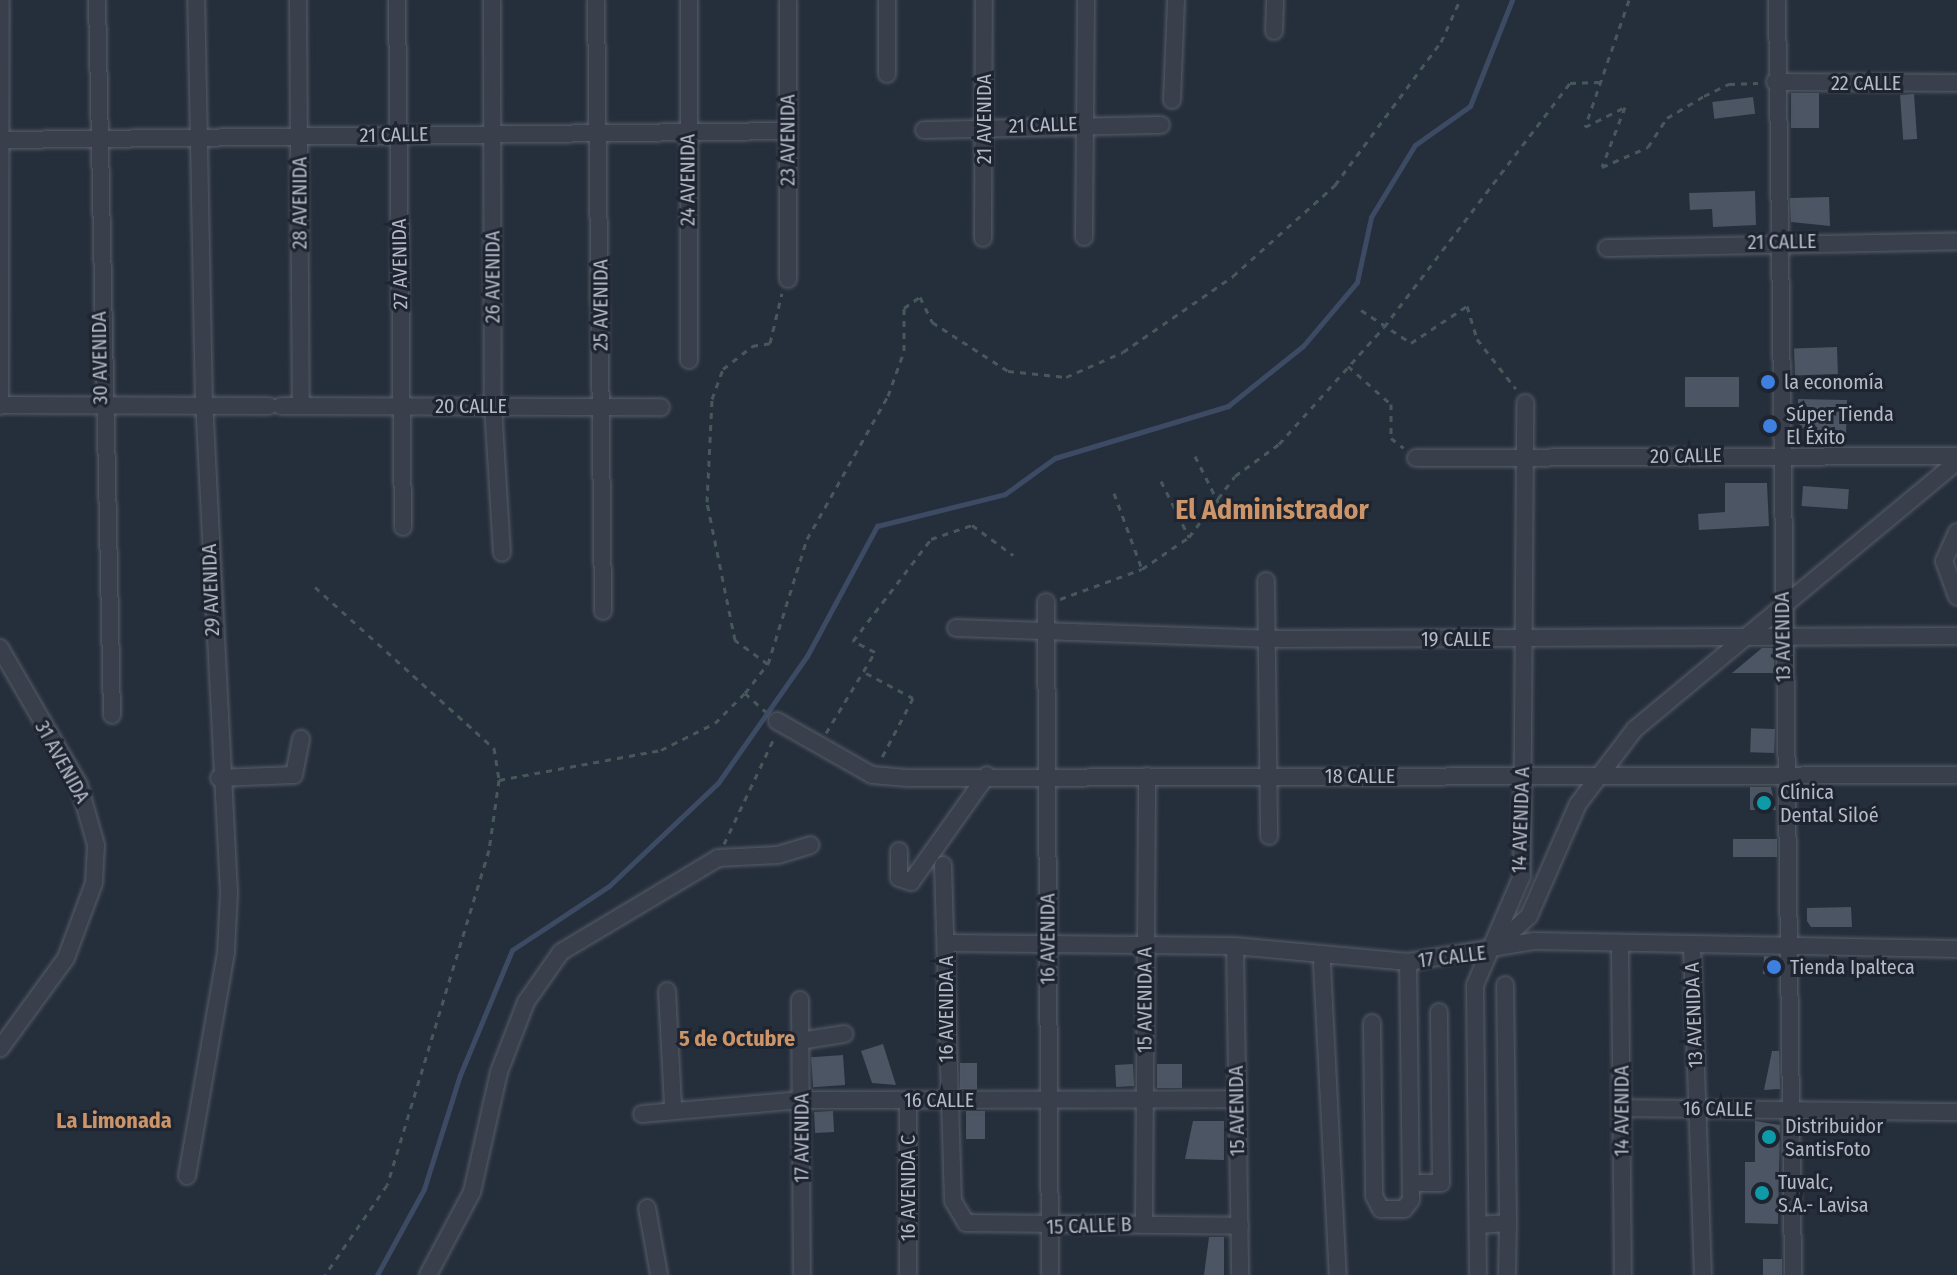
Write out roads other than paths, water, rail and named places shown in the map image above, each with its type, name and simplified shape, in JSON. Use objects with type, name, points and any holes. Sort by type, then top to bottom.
[{"type":"street","points":[[0,405],[1,0]]},
{"type":"street","name":"30 AVENIDA","points":[[97,0],[101,405],[112,715]]},
{"type":"street","name":"29 AVENIDA","points":[[187,1176],[226,952],[195,137],[196,0]]},
{"type":"street","name":"28 AVENIDA","points":[[298,0],[301,406]]},
{"type":"street","name":"27 AVENIDA","points":[[397,0],[403,527]]},
{"type":"street","name":"26 AVENIDA","points":[[492,0],[493,406],[502,553]]},
{"type":"street","name":"25 AVENIDA","points":[[596,0],[603,611]]},
{"type":"street","name":"24 AVENIDA","points":[[689,0],[689,360]]},
{"type":"street","name":"23 AVENIDA","points":[[788,0],[788,279]]},
{"type":"street","points":[[887,0],[887,74]]},
{"type":"street","name":"21 AVENIDA","points":[[983,238],[986,127],[984,0]]},
{"type":"street","points":[[1084,237],[1088,124],[1086,0]]},
{"type":"street","points":[[1172,100],[1176,0]]},
{"type":"street","points":[[1274,31],[1275,0]]},
{"type":"street","name":"13 AVENIDA","points":[[1777,0],[1777,242],[1793,1275]]},
{"type":"street","name":"22 CALLE","points":[[1775,82],[1957,83]]},
{"type":"street","name":"21 CALLE","points":[[924,130],[1088,124],[1161,125]]},
{"type":"street","name":"21 CALLE","points":[[1,140],[788,131]]},
{"type":"street","name":"21 CALLE","points":[[1607,248],[1777,242],[1957,241]]},
{"type":"street","name":"14 AVENIDA A","points":[[1478,1275],[1475,985],[1494,950],[1522,876],[1525,403]]},
{"type":"street","name":"20 CALLE","points":[[0,405],[661,407]]},
{"type":"street","name":"20 CALLE","points":[[1416,458],[1525,461],[1781,455],[1957,459]]},
{"type":"street","points":[[1494,950],[1529,916],[1561,837],[1596,776],[1635,729],[1957,459]]},
{"type":"street","points":[[1957,532],[1944,561],[1957,597]]},
{"type":"street","points":[[1266,581],[1269,836]]},
{"type":"street","name":"16 AVENIDA","points":[[1046,602],[1050,1275]]},
{"type":"street","name":"19 CALLE","points":[[956,628],[1267,639],[1957,636]]},
{"type":"street","name":"31 AVENIDA","points":[[0,648],[79,785],[96,845],[94,883],[66,958],[0,1049]]},
{"type":"street","name":"18 CALLE","points":[[780,723],[872,775],[1957,775]]},
{"type":"street","points":[[219,778],[300,773],[301,739]]},
{"type":"street","points":[[899,851],[899,878],[911,882],[987,775]]},
{"type":"street","name":"15 AVENIDA A","points":[[1144,1225],[1147,776]]},
{"type":"street","points":[[428,1275],[472,1192],[499,1072],[526,1002],[561,952],[718,858],[744,860],[811,845]]},
{"type":"street","name":"16 AVENIDA A","points":[[943,865],[947,1099],[953,1201]]},
{"type":"street","name":"17 CALLE","points":[[946,943],[1235,946],[1408,962],[1535,941],[1620,947],[1957,949]]},
{"type":"street","name":"15 AVENIDA","points":[[1235,946],[1240,1275]]},
{"type":"street","name":"14 AVENIDA","points":[[1620,947],[1623,1275]]},
{"type":"street","name":"13 AVENIDA A","points":[[1692,947],[1703,1275]]},
{"type":"street","points":[[1372,1023],[1377,1204],[1410,1206],[1408,962]]},
{"type":"street","points":[[1322,964],[1335,1270]]},
{"type":"street","points":[[1505,985],[1507,1275]]},
{"type":"street","points":[[667,991],[673,1107]]},
{"type":"street","name":"17 AVENIDA","points":[[800,1000],[802,1275]]},
{"type":"street","points":[[1411,1183],[1441,1183],[1439,1012]]},
{"type":"street","points":[[800,1041],[844,1034]]},
{"type":"street","name":"16 CALLE","points":[[642,1114],[673,1107],[801,1100],[1049,1102],[1237,1099]]},
{"type":"street","name":"16 AVENIDA C","points":[[908,1100],[908,1275]]},
{"type":"street","name":"16 CALLE","points":[[1622,1108],[1957,1112]]},
{"type":"street","name":"15 CALLE B","points":[[953,1201],[975,1228],[1240,1226]]},
{"type":"street","points":[[647,1208],[659,1275]]},
{"type":"street","points":[[1478,1225],[1508,1223]]},
{"type":"waterway","points":[[377,1275],[424,1189],[460,1075],[512,950],[609,886],[718,783],[807,656],[877,526],[1005,494],[1055,458],[1228,406],[1303,346],[1357,282],[1371,217],[1415,145],[1470,106],[1512,0]]},
{"type":"place","name":"la economía","points":[[1768,382]]},
{"type":"place","name":"Súper Tienda El Éxito","points":[[1770,426]]},
{"type":"place","name":"Clínica Dental Siloé","points":[[1764,803]]},
{"type":"place","name":"Tienda Ipalteca","points":[[1774,967]]},
{"type":"place","name":"Distribuidor SantisFoto","points":[[1769,1137]]},
{"type":"place","name":"Tuvalc, S.A.- Lavisa","points":[[1762,1193]]},
{"type":"district","name":"El Administrador","points":[[1272,510]]},
{"type":"district","name":"5 de Octubre","points":[[737,1039]]},
{"type":"district","name":"La Limonada","points":[[114,1121]]}]
